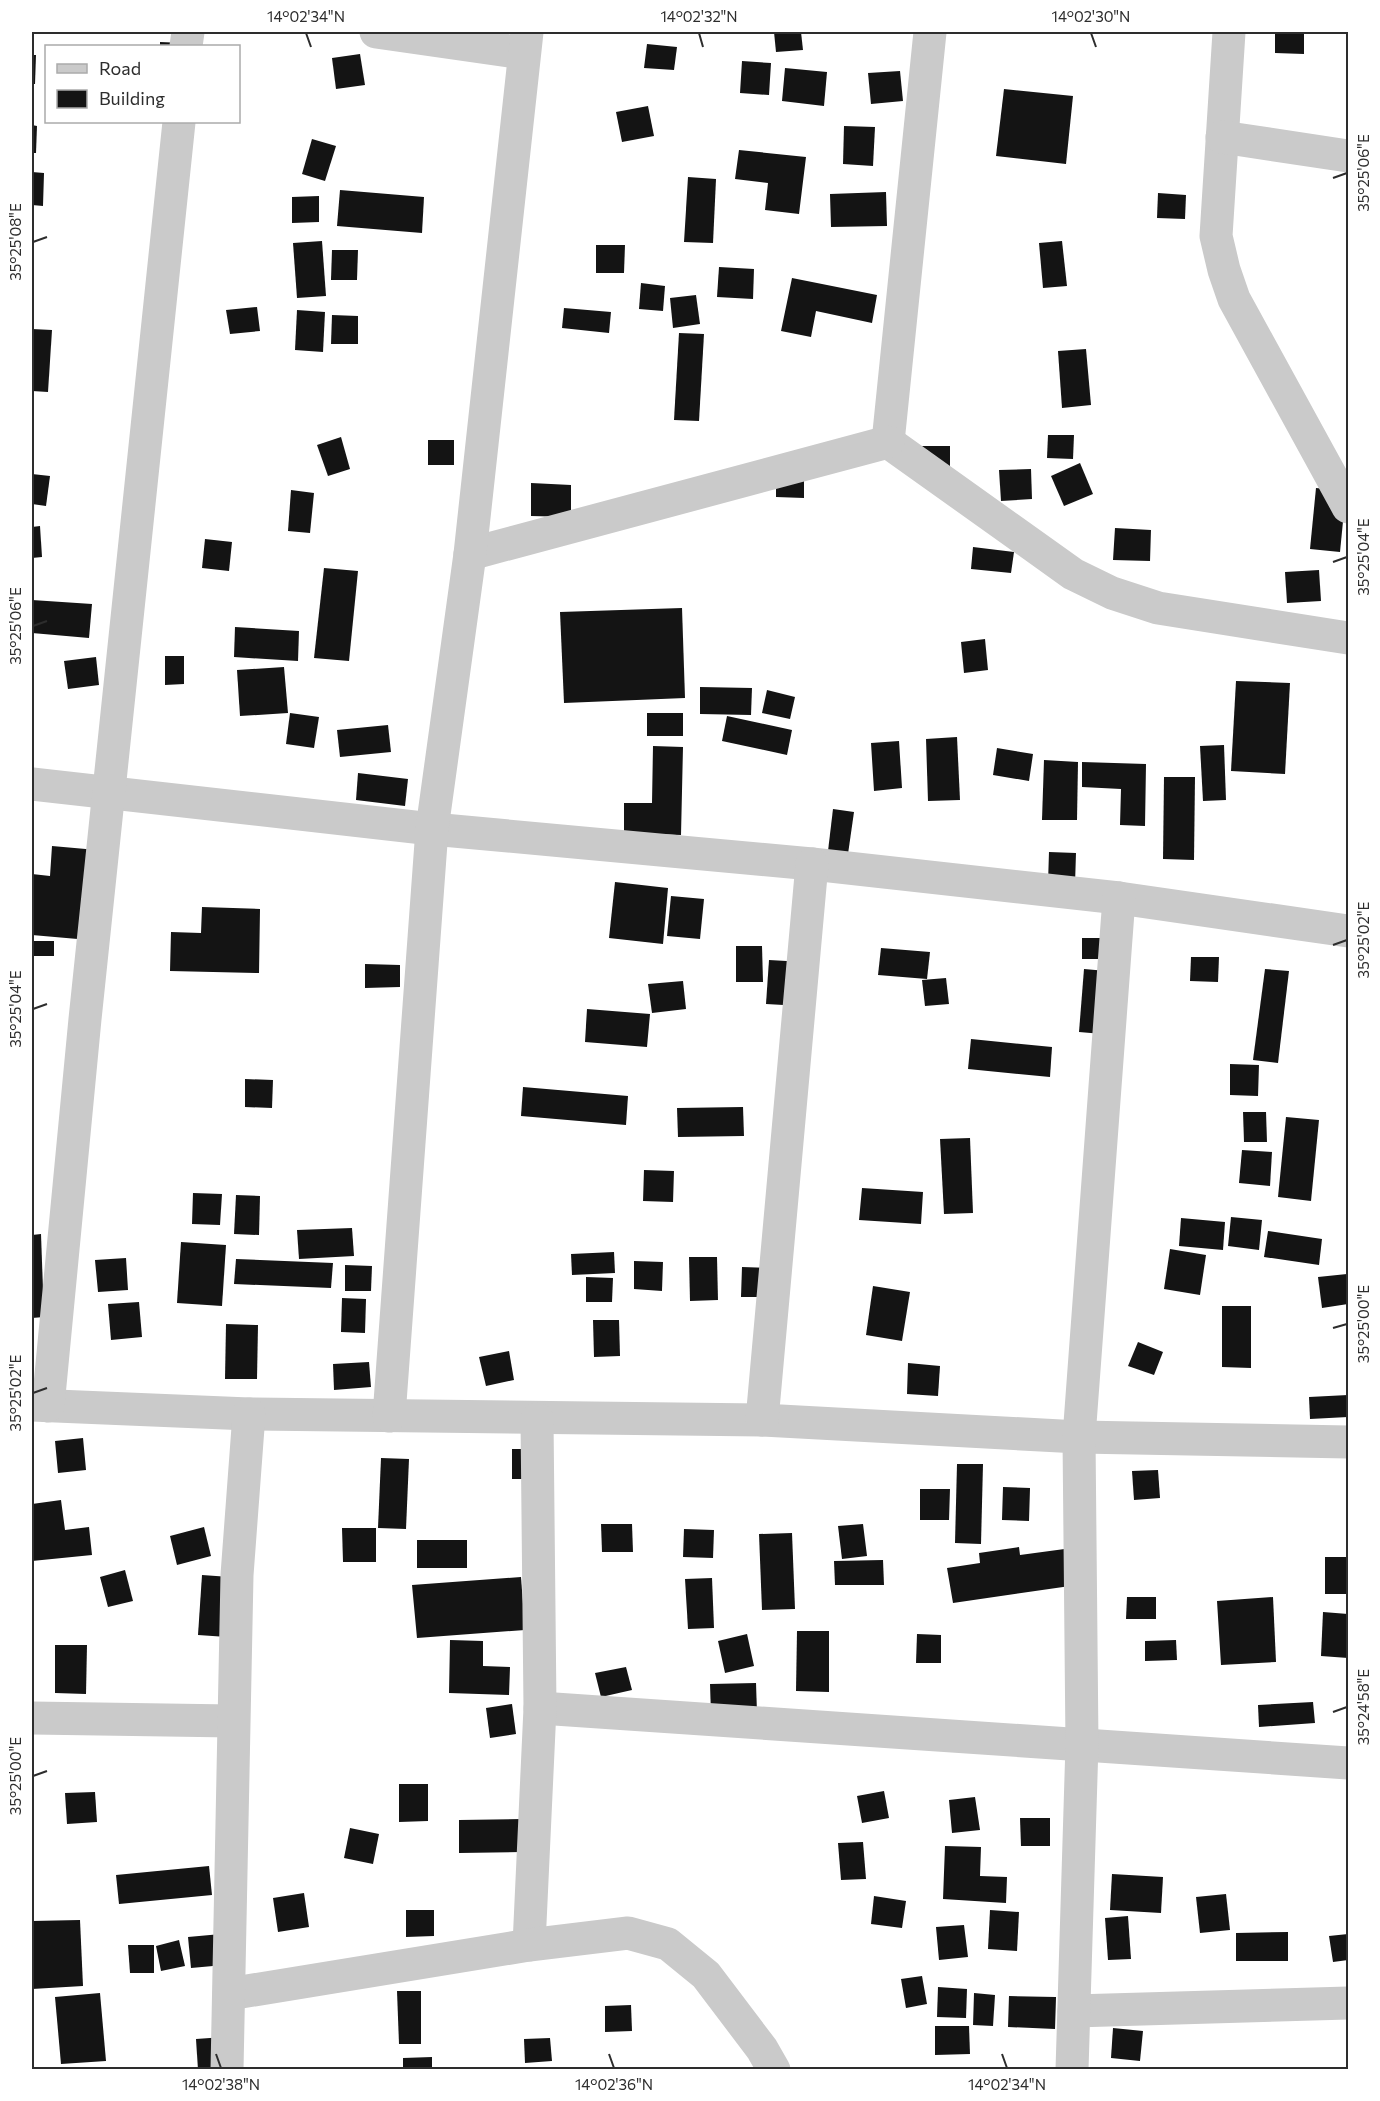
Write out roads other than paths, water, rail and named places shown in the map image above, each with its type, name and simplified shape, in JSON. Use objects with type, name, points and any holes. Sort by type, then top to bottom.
[{"type":"street","points":[[376,32],[526,42],[470,554],[432,830],[389,1416]]},
{"type":"street","points":[[888,442],[930,32]]},
{"type":"street","points":[[1228,32],[1216,237],[1224,270],[1234,300],[1348,507]]},
{"type":"street","points":[[179,123],[109,792],[40,1406],[249,1414],[762,1420],[1079,1437],[1348,1442]]},
{"type":"street","points":[[1222,137],[1348,156]]},
{"type":"street","points":[[470,554],[888,442]]},
{"type":"street","points":[[888,442],[1072,574],[1112,593],[1158,608],[1348,638]]},
{"type":"street","points":[[32,784],[432,830],[812,864],[1119,898],[1348,931]]},
{"type":"street","points":[[762,1420],[812,864]]},
{"type":"street","points":[[1072,2070],[1082,1744],[1079,1437],[1119,898]]},
{"type":"street","points":[[227,2070],[237,1575],[249,1414]]},
{"type":"street","points":[[529,1945],[540,1708],[537,1419]]},
{"type":"street","points":[[540,1708],[1348,1763]]},
{"type":"street","points":[[32,1718],[233,1721]]},
{"type":"street","points":[[229,1994],[529,1945],[628,1933],[668,1944],[706,1976],[762,2049],[774,2070]]},
{"type":"street","points":[[1074,2011],[1348,2003]]}]
